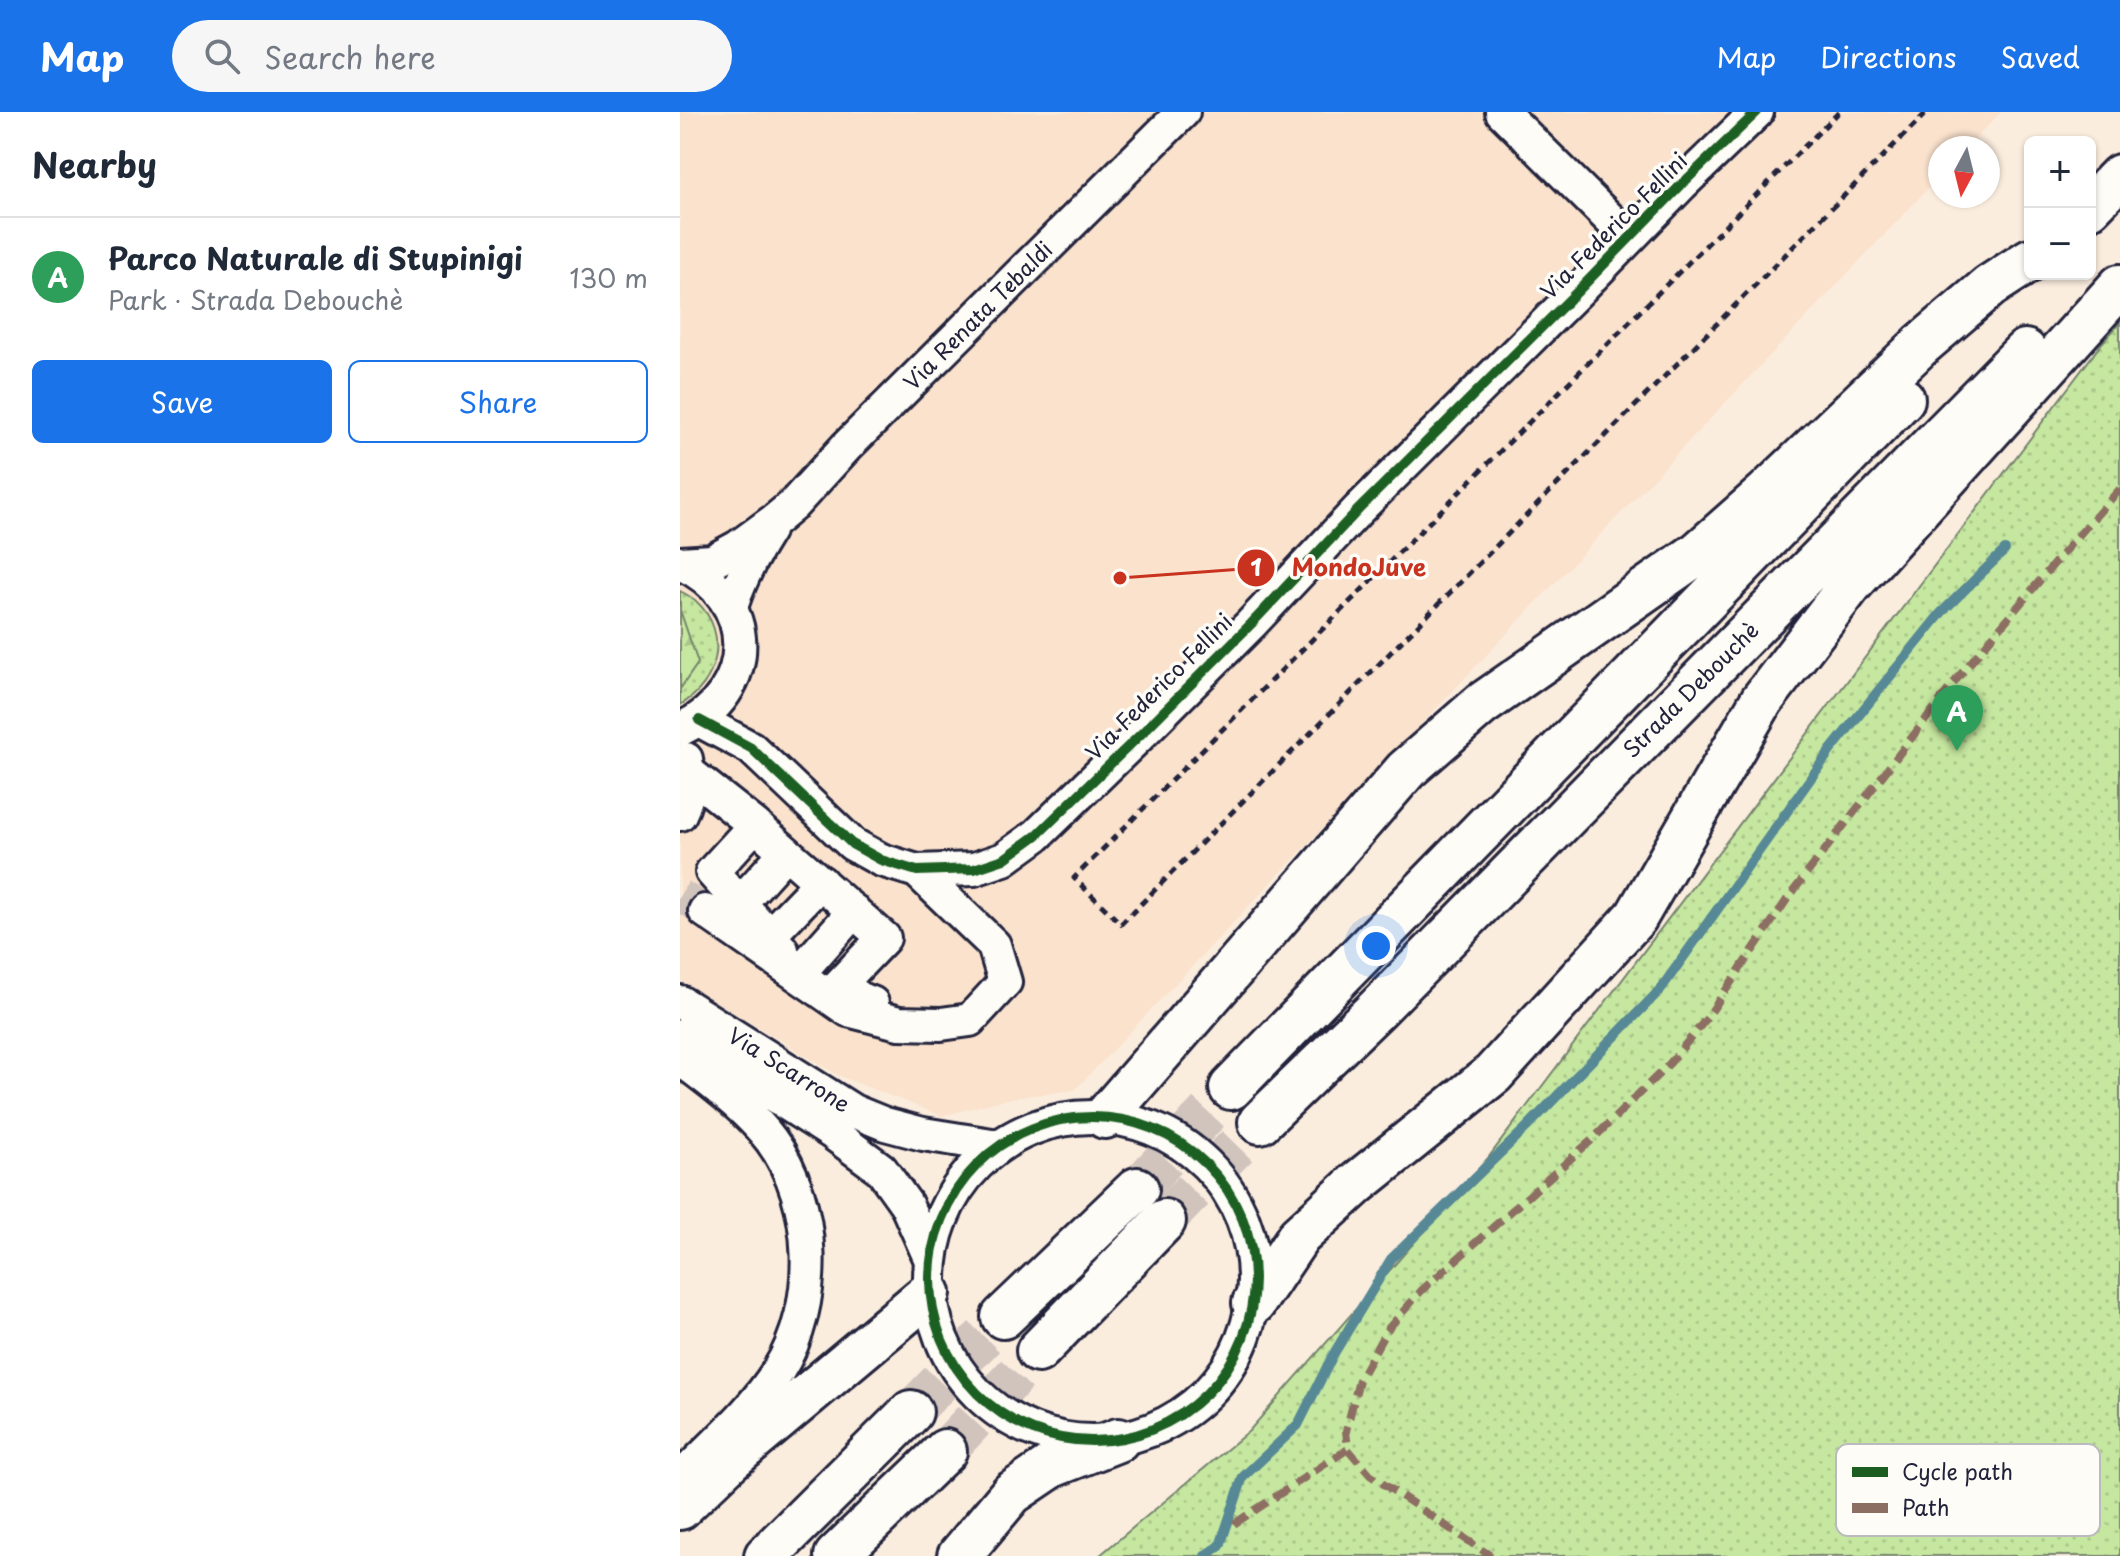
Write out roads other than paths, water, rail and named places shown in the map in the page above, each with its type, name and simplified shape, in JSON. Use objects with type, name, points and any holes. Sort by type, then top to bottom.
[{"type":"main road","points":[[2096,201],[2120,176]]},
{"type":"main road","name":"Strada Debouchè","points":[[1260,1122],[1378,1008],[2120,255]]},
{"type":"main road","points":[[1105,1117],[1406,770],[1482,704],[1698,553],[1766,493],[1921,345],[1990,286],[2024,264]]},
{"type":"main road","points":[[1231,1088],[2024,276]]},
{"type":"main road","points":[[1254,1303],[1299,1236],[1356,1184],[1493,1074],[1636,917],[1762,700],[1850,585],[2120,286]]},
{"type":"main road","points":[[1003,1317],[1137,1189]]},
{"type":"main road","points":[[1038,1351],[1164,1221]]},
{"type":"main road","points":[[680,1508],[930,1275]]},
{"type":"main road","points":[[766,1556],[911,1412]]},
{"type":"main road","points":[[959,1556],[1012,1493],[1052,1466],[1118,1440]]},
{"type":"main road","points":[[836,1556],[945,1451]]},
{"type":"street","name":"Via Renata Tebaldi","points":[[681,563],[712,561],[738,547],[793,505],[846,447],[1183,112]]},
{"type":"street","points":[[1502,112],[1629,238]]},
{"type":"street","name":"Via Federico Fellini","points":[[731,684],[751,748],[852,844],[881,860],[917,871],[974,869],[1004,859],[1037,835],[1251,624],[1359,509],[1757,112]]},
{"type":"street","name":"Via Renata Tebaldi","points":[[731,607],[751,556],[775,520]]},
{"type":"street","points":[[680,814],[690,783],[686,730],[723,698],[739,659],[739,632],[731,607],[718,588],[701,573],[681,563]]},
{"type":"street","name":"Via Federico Fellini","points":[[686,730],[751,748]]},
{"type":"street","points":[[688,772],[755,825],[884,938],[840,984],[862,1000],[898,1011],[940,1015],[967,1010],[990,998]]},
{"type":"street","points":[[755,825],[712,872],[808,980]]},
{"type":"street","points":[[740,903],[786,852]]},
{"type":"street","points":[[705,911],[848,1010],[899,1023],[941,1024],[970,1020],[1005,982],[994,945],[917,871]]},
{"type":"street","points":[[769,936],[821,882]]},
{"type":"street","points":[[808,980],[854,911]]},
{"type":"street","name":"Via Scarrone","points":[[680,1002],[853,1111],[923,1134],[998,1146]]},
{"type":"street","name":"Via Scarrone","points":[[680,1036],[831,1132],[881,1169],[906,1204],[930,1275],[944,1347],[976,1393],[1017,1424],[1066,1440],[1118,1440],[1167,1424],[1208,1394],[1238,1352],[1254,1303],[1254,1252],[1237,1203],[1206,1162],[1160,1131],[1105,1117],[1049,1122],[998,1146],[958,1185],[943,1218],[930,1275]]},
{"type":"street","points":[[680,1059],[756,1121],[772,1141],[790,1172],[800,1203],[808,1250],[806,1289],[798,1328],[779,1369],[748,1410],[680,1479]]},
{"type":"waterway","points":[[1205,1556],[1220,1546],[1243,1477],[1298,1425],[1333,1355],[1391,1259],[1527,1127],[1660,990],[1830,751],[1941,613],[2005,550]]},
{"type":"tunnel","points":[[680,895],[705,911]]},
{"type":"tunnel","points":[[1137,1189],[1231,1088]]},
{"type":"tunnel","points":[[1164,1221],[1260,1122]]},
{"type":"tunnel","points":[[911,1412],[1003,1317]]},
{"type":"tunnel","points":[[945,1451],[1038,1351]]},
{"type":"place","name":"MondoJuve","points":[[1120,578]]},
{"type":"place","name":"Parco Naturale di Stupinigi","points":[[1957,751]]}]
